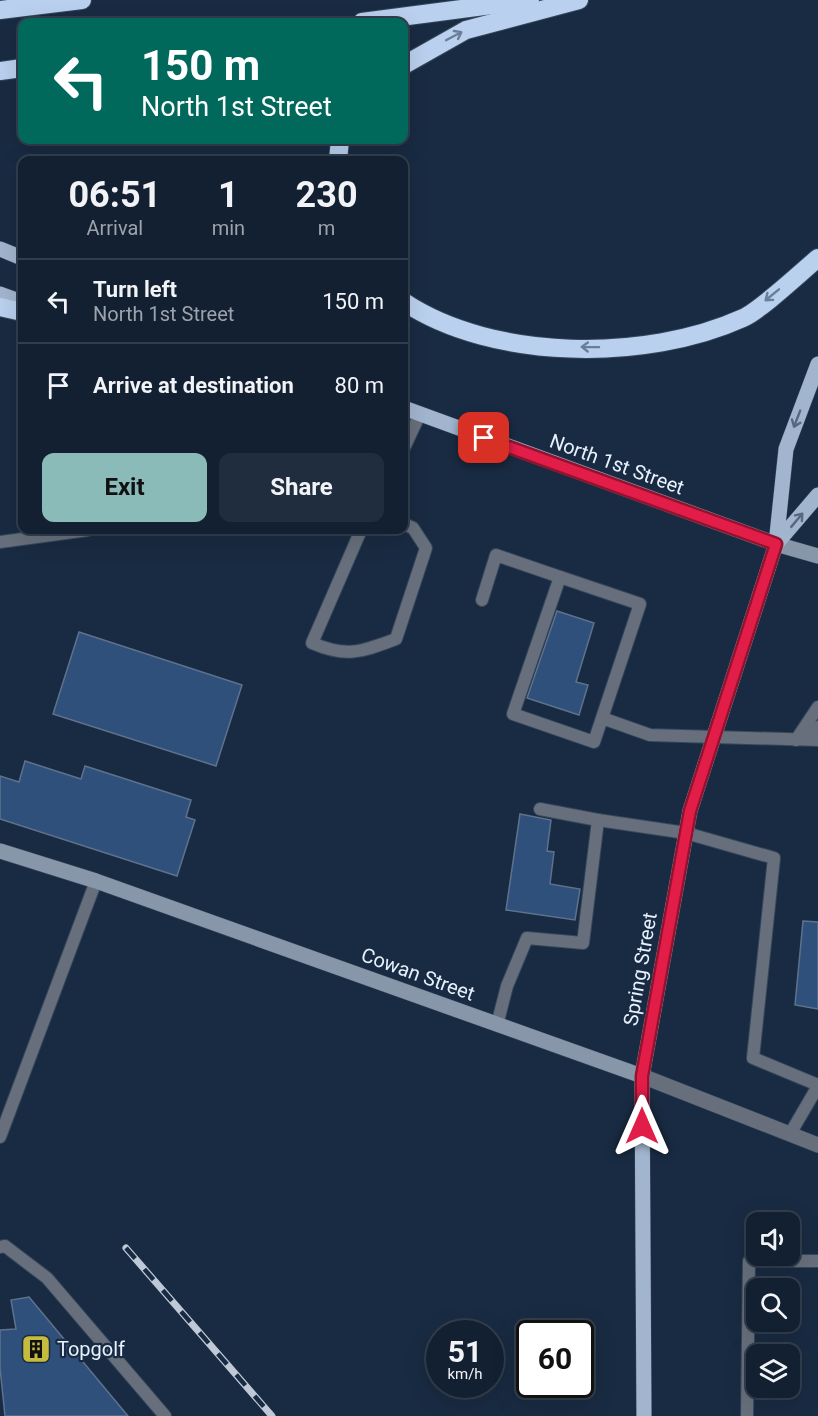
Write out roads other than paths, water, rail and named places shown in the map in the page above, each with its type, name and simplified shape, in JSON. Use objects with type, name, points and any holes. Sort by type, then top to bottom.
[{"type":"highway","points":[[0,10],[82,0]]},
{"type":"highway","points":[[393,18],[530,0]]},
{"type":"highway","points":[[408,63],[466,30],[579,0]]},
{"type":"highway","points":[[0,71],[18,69]]},
{"type":"highway","points":[[408,305],[419,312],[471,335],[531,346],[604,348],[671,342],[745,317],[818,258]]},
{"type":"highway","points":[[0,307],[18,311]]},
{"type":"main road","points":[[0,249],[18,256]]},
{"type":"main road","points":[[0,294],[18,301]]},
{"type":"main road","name":"Spring Street","points":[[644,1416],[642,1076],[690,811],[776,544],[786,449],[818,364]]},
{"type":"main road","name":"North 1st Street","points":[[408,410],[776,544]]},
{"type":"main road","name":"Spring Street","points":[[776,544],[818,495]]},
{"type":"street","name":"North 1st Street","points":[[776,544],[818,556]]},
{"type":"street","name":"Cowan Street","points":[[0,851],[96,881],[642,1076],[818,1145]]},
{"type":"lane","points":[[408,440],[420,414]]},
{"type":"lane","points":[[359,534],[312,643],[336,653],[369,649],[396,639],[426,548],[413,528],[408,526]]},
{"type":"lane","points":[[0,542],[59,534]]},
{"type":"lane","points":[[482,600],[496,555],[640,604],[594,742],[513,714],[560,577]]},
{"type":"lane","points":[[796,740],[818,707]]},
{"type":"lane","points":[[602,718],[650,735],[818,740]]},
{"type":"lane","points":[[796,740],[818,728]]},
{"type":"lane","points":[[540,808],[598,820],[686,833],[774,858],[753,1058],[818,1086],[790,1134]]},
{"type":"lane","points":[[497,1025],[507,986],[527,938],[583,943],[598,820]]},
{"type":"lane","points":[[0,1137],[96,881]]},
{"type":"lane","points":[[0,1247],[5,1246],[47,1278],[165,1416]]},
{"type":"lane","points":[[747,1416],[750,1261],[818,1261]]},
{"type":"railway","points":[[126,1248],[272,1416]]},
{"type":"place","name":"Topgolf","points":[[36,1349]]}]
